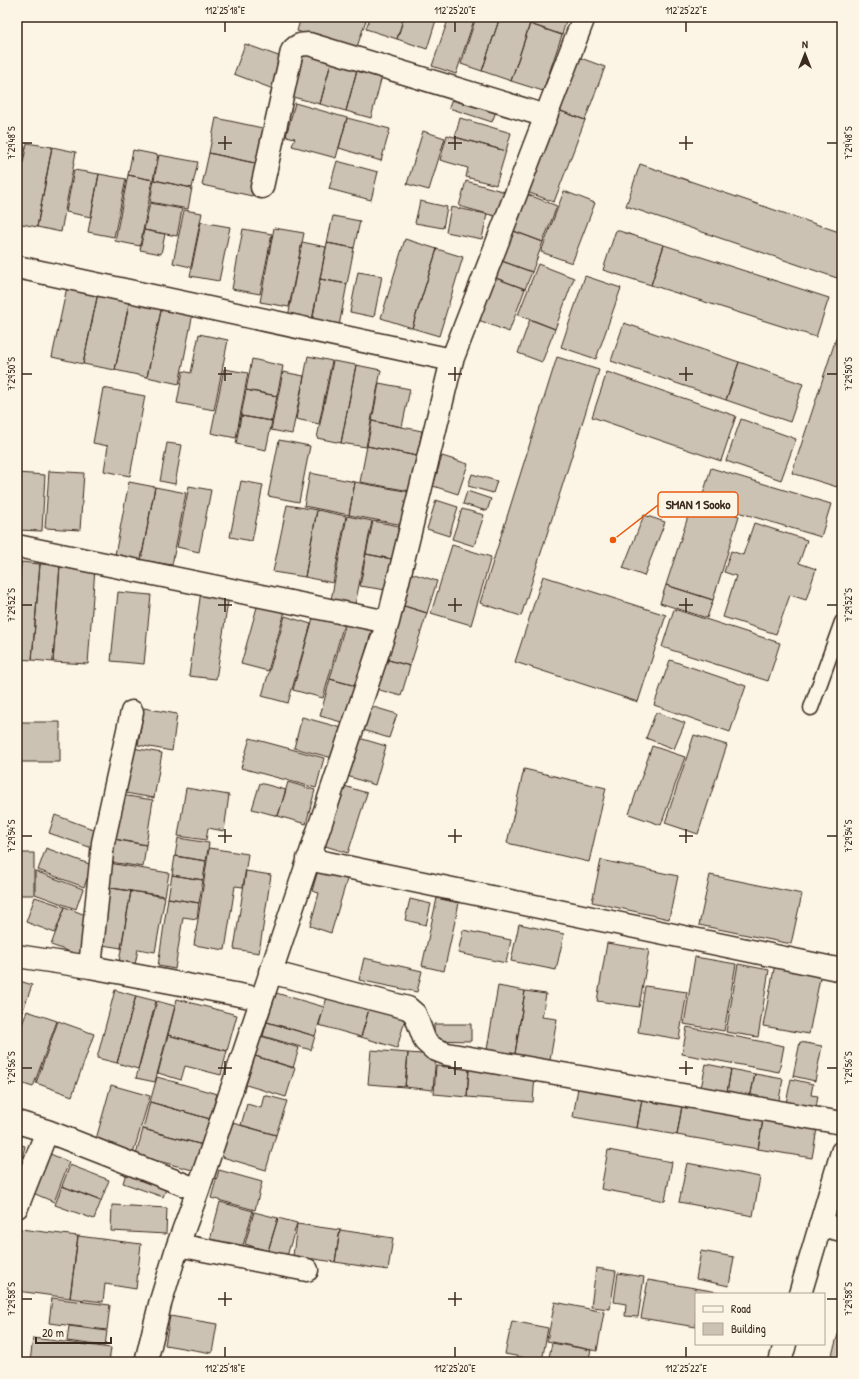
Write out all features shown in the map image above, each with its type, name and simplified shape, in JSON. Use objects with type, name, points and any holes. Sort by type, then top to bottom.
[{"type":"street","points":[[146,1362],[160,1304],[178,1245],[198,1190],[388,622],[452,360],[584,17]]},
{"type":"street","points":[[262,187],[292,51],[296,46],[302,44],[309,44],[546,116]]},
{"type":"street","points":[[17,267],[452,360]]},
{"type":"street","points":[[17,546],[388,622]]},
{"type":"street","points":[[90,967],[103,842],[132,712]]},
{"type":"street","points":[[308,859],[842,970]]},
{"type":"street","points":[[17,956],[90,967],[261,999]]},
{"type":"street","points":[[270,972],[408,1008],[415,1014],[425,1041],[434,1049],[447,1054],[842,1123]]},
{"type":"street","points":[[17,1122],[48,1131],[198,1190]]},
{"type":"street","points":[[17,1207],[48,1131]]},
{"type":"street","points":[[800,1293],[842,1152]]},
{"type":"street","points":[[820,1225],[842,1230]]},
{"type":"street","points":[[178,1245],[307,1270]]},
{"type":"street","points":[[780,1362],[785,1345]]},
{"type":"lane","points":[[811,708],[842,622]]},
{"type":"building","points":[[301,17],[367,17],[356,50],[297,31]]},
{"type":"building","points":[[370,17],[404,17],[397,39],[366,29]]},
{"type":"building","points":[[404,17],[437,17],[427,49],[397,39]]},
{"type":"building","points":[[449,17],[475,17],[456,74],[432,66]]},
{"type":"building","points":[[476,17],[500,17],[482,71],[461,64]]},
{"type":"building","points":[[500,17],[532,17],[511,81],[482,71]]},
{"type":"building","points":[[532,17],[567,17],[562,35],[530,24]]},
{"type":"building","points":[[530,24],[562,35],[543,91],[511,81]]},
{"type":"building","points":[[245,44],[284,58],[273,89],[234,74]]},
{"type":"building","points":[[297,50],[332,59],[320,104],[285,95]]},
{"type":"building","points":[[578,57],[605,67],[585,120],[558,110]]},
{"type":"building","points":[[332,59],[358,66],[346,111],[320,104]]},
{"type":"building","points":[[358,66],[383,72],[371,118],[346,111]]},
{"type":"building","points":[[454,92],[498,106],[492,122],[449,108]]},
{"type":"building","points":[[295,103],[347,118],[336,158],[292,146],[295,138],[286,136]]},
{"type":"building","points":[[558,110],[585,120],[554,202],[527,192]]},
{"type":"building","points":[[216,118],[267,129],[259,164],[209,153]]},
{"type":"building","points":[[347,118],[390,129],[381,161],[339,148]]},
{"type":"building","points":[[460,118],[511,133],[506,151],[455,137]]},
{"type":"building","points":[[423,131],[445,138],[429,190],[407,184]]},
{"type":"building","points":[[447,135],[506,151],[496,185],[466,177],[468,168],[440,160]]},
{"type":"building","points":[[27,143],[52,147],[37,227],[17,223],[17,193]]},
{"type":"building","points":[[17,144],[25,146],[17,188]]},
{"type":"building","points":[[52,147],[76,152],[61,232],[37,227]]},
{"type":"building","points":[[133,150],[158,155],[153,180],[128,175]]},
{"type":"building","points":[[209,153],[259,164],[252,196],[202,185]]},
{"type":"building","points":[[159,155],[198,162],[192,188],[154,180]]},
{"type":"building","points":[[337,161],[378,172],[371,200],[329,189]]},
{"type":"building","points":[[640,164],[842,233],[842,265],[837,278],[626,206]]},
{"type":"building","points":[[74,170],[99,174],[91,217],[66,212]]},
{"type":"building","points":[[99,174],[126,179],[114,237],[88,232]]},
{"type":"building","points":[[128,175],[153,180],[140,246],[115,241]]},
{"type":"building","points":[[154,180],[192,188],[188,209],[150,202]]},
{"type":"building","points":[[466,181],[509,193],[502,218],[459,206]]},
{"type":"building","points":[[564,191],[595,203],[572,263],[541,252]]},
{"type":"building","points":[[524,193],[557,206],[543,242],[511,230]]},
{"type":"building","points":[[420,201],[447,207],[443,228],[415,223]]},
{"type":"building","points":[[150,203],[182,209],[177,236],[144,230]]},
{"type":"building","points":[[451,207],[487,214],[482,239],[446,232]]},
{"type":"building","points":[[184,210],[202,213],[191,267],[173,263]]},
{"type":"building","points":[[333,216],[360,221],[354,248],[327,243]]},
{"type":"building","points":[[201,222],[230,227],[219,281],[190,276]]},
{"type":"building","points":[[274,228],[304,233],[289,307],[260,302]]},
{"type":"building","points":[[243,229],[272,234],[260,294],[232,289]]},
{"type":"building","points":[[144,230],[165,234],[161,254],[140,250]]},
{"type":"building","points":[[511,230],[543,242],[532,272],[499,260]]},
{"type":"building","points":[[616,230],[664,245],[651,285],[603,270]]},
{"type":"building","points":[[405,239],[437,249],[412,328],[381,318]]},
{"type":"building","points":[[302,242],[326,247],[312,321],[288,317]]},
{"type":"building","points":[[327,243],[354,248],[347,284],[320,279]]},
{"type":"building","points":[[664,245],[829,298],[816,337],[651,285]]},
{"type":"building","points":[[437,249],[463,257],[439,336],[412,328]]},
{"type":"building","points":[[499,260],[532,272],[525,289],[493,277]]},
{"type":"building","points":[[538,264],[574,278],[555,329],[518,315]]},
{"type":"building","points":[[358,272],[382,276],[374,317],[350,312]]},
{"type":"building","points":[[585,276],[621,288],[596,359],[561,347]]},
{"type":"building","points":[[493,277],[525,289],[509,332],[476,319]]},
{"type":"building","points":[[320,279],[347,284],[339,326],[312,321]]},
{"type":"building","points":[[67,287],[98,293],[83,364],[52,357]]},
{"type":"building","points":[[98,293],[130,299],[115,370],[83,364]]},
{"type":"building","points":[[130,299],[162,306],[147,377],[115,370]]},
{"type":"building","points":[[162,306],[193,313],[179,384],[147,377]]},
{"type":"building","points":[[530,319],[555,329],[542,362],[518,353]]},
{"type":"building","points":[[842,320],[842,472],[837,487],[792,473]]},
{"type":"building","points":[[624,323],[739,362],[726,400],[611,361]]},
{"type":"building","points":[[199,334],[228,340],[214,410],[177,403],[183,371],[191,373]]},
{"type":"building","points":[[308,356],[332,361],[319,424],[296,419]]},
{"type":"building","points":[[557,357],[599,370],[521,616],[480,603]]},
{"type":"building","points":[[252,359],[283,366],[277,396],[246,390]]},
{"type":"building","points":[[333,361],[356,365],[341,443],[317,438]]},
{"type":"building","points":[[739,362],[803,384],[790,422],[726,400]]},
{"type":"building","points":[[356,365],[381,370],[366,447],[341,443]]},
{"type":"building","points":[[224,369],[248,373],[236,438],[211,433]]},
{"type":"building","points":[[283,372],[304,376],[292,434],[271,430]]},
{"type":"building","points":[[607,372],[736,416],[721,461],[592,417]]},
{"type":"building","points":[[17,379],[20,379],[18,429],[17,429]]},
{"type":"building","points":[[379,383],[410,389],[402,427],[372,421]]},
{"type":"building","points":[[103,388],[145,396],[130,476],[104,471],[108,446],[93,443]]},
{"type":"building","points":[[246,390],[277,396],[272,421],[241,416]]},
{"type":"building","points":[[241,416],[272,421],[266,450],[236,444]]},
{"type":"building","points":[[741,419],[796,439],[781,480],[726,461]]},
{"type":"building","points":[[372,421],[422,431],[417,456],[367,446]]},
{"type":"building","points":[[279,440],[310,446],[299,502],[268,496]]},
{"type":"building","points":[[167,443],[182,445],[175,484],[160,481]]},
{"type":"building","points":[[367,446],[417,456],[410,491],[360,482]]},
{"type":"building","points":[[442,456],[468,464],[458,494],[433,486]]},
{"type":"building","points":[[711,468],[831,504],[821,537],[701,501]]},
{"type":"building","points":[[49,471],[84,473],[80,530],[45,528]]},
{"type":"building","points":[[17,473],[45,475],[42,531],[17,530]]},
{"type":"building","points":[[310,473],[355,482],[349,515],[304,506]]},
{"type":"building","points":[[472,474],[497,481],[493,493],[468,486]]},
{"type":"building","points":[[241,481],[263,485],[252,541],[230,537]]},
{"type":"building","points":[[129,482],[155,487],[141,560],[115,555]]},
{"type":"building","points":[[355,482],[410,492],[403,525],[349,515]]},
{"type":"building","points":[[189,486],[211,490],[199,552],[177,547]]},
{"type":"building","points":[[155,487],[186,493],[172,565],[141,560]]},
{"type":"building","points":[[467,491],[491,499],[487,511],[463,504]]},
{"type":"building","points":[[436,500],[458,507],[449,536],[427,529]]},
{"type":"building","points":[[693,501],[739,516],[713,600],[666,585]]},
{"type":"building","points":[[287,505],[317,510],[305,577],[273,572]]},
{"type":"building","points":[[462,509],[484,515],[474,546],[452,539]]},
{"type":"building","points":[[317,510],[346,516],[333,583],[305,577]]},
{"type":"building","points":[[644,515],[665,522],[644,576],[623,568]]},
{"type":"building","points":[[347,516],[372,521],[355,605],[331,600]]},
{"type":"building","points":[[373,521],[399,526],[392,559],[366,554]]},
{"type":"building","points":[[754,523],[807,540],[799,563],[816,569],[806,600],[790,595],[776,634],[723,617],[736,576],[724,572],[731,551],[743,555]]},
{"type":"building","points":[[452,545],[491,557],[471,625],[431,613]]},
{"type":"building","points":[[366,554],[392,559],[386,590],[360,586]]},
{"type":"building","points":[[17,562],[21,562],[17,616]]},
{"type":"building","points":[[21,562],[40,564],[32,660],[17,659],[17,616]]},
{"type":"building","points":[[40,564],[60,565],[53,662],[32,660]]},
{"type":"building","points":[[60,565],[95,568],[88,664],[53,662]]},
{"type":"building","points":[[411,573],[437,581],[427,613],[401,605]]},
{"type":"building","points":[[543,576],[666,615],[638,702],[515,662]]},
{"type":"building","points":[[666,585],[713,600],[707,618],[660,603]]},
{"type":"building","points":[[201,591],[229,595],[216,679],[189,676]]},
{"type":"building","points":[[118,592],[151,595],[144,664],[111,661]]},
{"type":"building","points":[[259,600],[286,608],[268,671],[241,664]]},
{"type":"building","points":[[401,605],[427,613],[410,666],[385,659]]},
{"type":"building","points":[[674,609],[780,643],[768,681],[662,647]]},
{"type":"building","points":[[314,614],[344,623],[323,698],[293,690]]},
{"type":"building","points":[[285,616],[311,624],[288,703],[262,696]]},
{"type":"building","points":[[346,622],[372,629],[356,686],[330,679]]},
{"type":"building","points":[[385,659],[410,666],[401,696],[376,689]]},
{"type":"building","points":[[670,660],[746,686],[730,732],[654,705]]},
{"type":"building","points":[[330,679],[356,686],[345,723],[320,716]]},
{"type":"building","points":[[370,706],[397,714],[389,738],[363,730]]},
{"type":"building","points":[[144,708],[177,714],[172,751],[138,745]]},
{"type":"building","points":[[656,712],[685,723],[674,749],[646,738]]},
{"type":"building","points":[[302,717],[342,728],[333,758],[294,748]]},
{"type":"building","points":[[17,722],[60,722],[60,762],[17,762]]},
{"type":"building","points":[[694,735],[727,745],[698,834],[665,823]]},
{"type":"building","points":[[250,738],[324,758],[316,788],[241,768]]},
{"type":"building","points":[[359,738],[386,746],[375,785],[347,776]]},
{"type":"building","points":[[652,746],[685,757],[661,825],[629,814]]},
{"type":"building","points":[[133,748],[162,753],[154,798],[125,793]]},
{"type":"building","points":[[524,769],[606,788],[589,862],[507,843]]},
{"type":"building","points":[[288,782],[315,790],[306,824],[278,816]]},
{"type":"building","points":[[260,783],[286,790],[278,816],[252,809]]},
{"type":"building","points":[[341,785],[367,793],[348,853],[322,845]]},
{"type":"building","points":[[186,788],[229,795],[224,831],[208,828],[206,840],[178,836]]},
{"type":"building","points":[[121,795],[153,800],[146,845],[114,839]]},
{"type":"building","points":[[55,815],[101,832],[95,849],[49,833]]},
{"type":"building","points":[[178,838],[209,843],[206,861],[175,856]]},
{"type":"building","points":[[114,839],[146,845],[143,867],[110,862]]},
{"type":"building","points":[[46,848],[92,865],[84,887],[38,870]]},
{"type":"building","points":[[209,848],[248,854],[243,887],[235,886],[225,950],[194,945]]},
{"type":"building","points":[[17,853],[34,853],[34,895],[17,895]]},
{"type":"building","points":[[175,856],[206,861],[203,880],[172,875]]},
{"type":"building","points":[[601,860],[678,876],[669,919],[592,902]]},
{"type":"building","points":[[109,863],[169,873],[165,896],[104,887]]},
{"type":"building","points":[[318,870],[349,873],[331,933],[310,926],[319,893],[312,891]]},
{"type":"building","points":[[35,871],[83,889],[76,909],[35,894]]},
{"type":"building","points":[[246,871],[271,875],[259,953],[234,949]]},
{"type":"building","points":[[172,875],[203,880],[199,903],[168,898]]},
{"type":"building","points":[[710,875],[802,894],[791,944],[699,925]]},
{"type":"building","points":[[105,887],[131,891],[121,948],[96,944]]},
{"type":"building","points":[[131,891],[165,897],[155,952],[138,949],[135,965],[119,962]]},
{"type":"building","points":[[35,897],[65,907],[55,933],[26,922]]},
{"type":"building","points":[[168,898],[199,903],[197,919],[183,917],[175,969],[158,966]]},
{"type":"building","points":[[437,898],[459,903],[444,971],[422,966]]},
{"type":"building","points":[[410,899],[431,904],[426,925],[405,920]]},
{"type":"building","points":[[65,907],[93,918],[79,955],[51,945]]},
{"type":"building","points":[[519,924],[564,934],[556,970],[511,961]]},
{"type":"building","points":[[463,930],[511,940],[506,963],[458,953]]},
{"type":"building","points":[[607,943],[649,950],[639,1007],[597,1001]]},
{"type":"building","points":[[695,957],[736,964],[724,1031],[684,1024]]},
{"type":"building","points":[[364,958],[422,971],[417,992],[359,980]]},
{"type":"building","points":[[738,964],[769,970],[758,1037],[726,1032]]},
{"type":"building","points":[[775,964],[821,973],[809,1034],[763,1026]]},
{"type":"building","points":[[17,980],[32,985],[21,1016],[17,1015]]},
{"type":"building","points":[[498,986],[525,991],[514,1060],[486,1055]]},
{"type":"building","points":[[645,986],[687,992],[679,1039],[638,1032]]},
{"type":"building","points":[[115,990],[136,996],[117,1063],[97,1058]]},
{"type":"building","points":[[329,990],[371,1002],[361,1037],[319,1025]]},
{"type":"building","points":[[525,991],[546,994],[542,1017],[557,1019],[549,1065],[514,1060]]},
{"type":"building","points":[[276,993],[324,1007],[315,1036],[267,1022]]},
{"type":"building","points":[[136,996],[156,1001],[138,1069],[117,1063]]},
{"type":"building","points":[[177,999],[237,1015],[227,1051],[168,1035]]},
{"type":"building","points":[[157,1001],[175,1006],[155,1082],[136,1078]]},
{"type":"building","points":[[371,1002],[407,1013],[397,1048],[361,1037]]},
{"type":"building","points":[[27,1011],[57,1021],[33,1087],[17,1082],[17,1038]]},
{"type":"building","points":[[58,1021],[94,1034],[72,1096],[36,1083]]},
{"type":"building","points":[[267,1022],[315,1036],[311,1050],[263,1036]]},
{"type":"building","points":[[434,1024],[471,1024],[471,1041],[434,1040]]},
{"type":"building","points":[[687,1027],[784,1046],[779,1072],[682,1054]]},
{"type":"building","points":[[168,1035],[227,1051],[221,1075],[185,1066],[181,1080],[158,1073]]},
{"type":"building","points":[[261,1036],[299,1048],[293,1068],[255,1056]]},
{"type":"building","points":[[800,1042],[822,1046],[815,1081],[793,1076]]},
{"type":"building","points":[[371,1050],[408,1053],[405,1087],[368,1084]]},
{"type":"building","points":[[408,1053],[436,1055],[433,1090],[405,1087]]},
{"type":"building","points":[[255,1056],[295,1068],[286,1097],[246,1085]]},
{"type":"building","points":[[706,1064],[731,1069],[726,1098],[700,1093]]},
{"type":"building","points":[[436,1066],[469,1069],[467,1097],[434,1094]]},
{"type":"building","points":[[469,1069],[535,1074],[533,1102],[467,1097]]},
{"type":"building","points":[[731,1069],[755,1074],[749,1103],[726,1098]]},
{"type":"building","points":[[755,1074],[783,1079],[777,1109],[749,1103]]},
{"type":"building","points":[[157,1077],[217,1094],[210,1119],[150,1102]]},
{"type":"building","points":[[791,1079],[813,1084],[811,1095],[818,1096],[815,1114],[785,1108]]},
{"type":"building","points":[[579,1082],[643,1093],[637,1128],[573,1117]]},
{"type":"building","points":[[111,1085],[150,1096],[133,1154],[95,1143]]},
{"type":"building","points":[[643,1093],[683,1100],[677,1135],[637,1128]]},
{"type":"building","points":[[264,1095],[287,1101],[276,1135],[241,1125],[247,1104],[261,1108]]},
{"type":"building","points":[[683,1100],[764,1114],[758,1149],[677,1135]]},
{"type":"building","points":[[150,1102],[210,1119],[203,1145],[143,1129]]},
{"type":"building","points":[[764,1114],[818,1123],[812,1158],[758,1149]]},
{"type":"building","points":[[229,1122],[276,1135],[266,1170],[219,1156]]},
{"type":"building","points":[[143,1129],[203,1145],[196,1171],[136,1155]]},
{"type":"building","points":[[17,1144],[25,1146],[17,1181]]},
{"type":"building","points":[[608,1150],[672,1162],[665,1201],[601,1189]]},
{"type":"building","points":[[48,1153],[69,1162],[54,1202],[33,1193]]},
{"type":"building","points":[[687,1163],[760,1177],[753,1216],[679,1202]]},
{"type":"building","points":[[70,1165],[109,1180],[101,1201],[62,1186]]},
{"type":"building","points":[[128,1167],[169,1182],[163,1197],[123,1183]]},
{"type":"building","points":[[219,1170],[262,1182],[255,1210],[211,1198]]},
{"type":"building","points":[[62,1186],[101,1201],[94,1219],[55,1205]]},
{"type":"building","points":[[220,1202],[253,1211],[241,1252],[209,1244]]},
{"type":"building","points":[[112,1205],[167,1208],[166,1234],[111,1231]]},
{"type":"building","points":[[254,1212],[278,1218],[268,1251],[245,1244]]},
{"type":"building","points":[[278,1218],[297,1223],[287,1256],[268,1251]]},
{"type":"building","points":[[297,1224],[340,1230],[335,1262],[293,1256]]},
{"type":"building","points":[[20,1229],[78,1236],[70,1298],[17,1291],[17,1251]]},
{"type":"building","points":[[340,1230],[393,1238],[388,1270],[335,1262]]},
{"type":"building","points":[[78,1236],[141,1244],[136,1289],[105,1284],[103,1302],[70,1298]]},
{"type":"building","points":[[701,1251],[734,1257],[729,1286],[696,1279]]},
{"type":"building","points":[[596,1268],[616,1271],[610,1309],[591,1307]]},
{"type":"building","points":[[618,1273],[644,1277],[638,1317],[625,1316],[626,1304],[614,1302]]},
{"type":"building","points":[[648,1280],[718,1292],[695,1293],[695,1327],[641,1318]]},
{"type":"building","points":[[52,1298],[110,1305],[107,1330],[49,1323]]},
{"type":"building","points":[[555,1302],[604,1312],[597,1351],[547,1341]]},
{"type":"building","points":[[170,1316],[217,1324],[212,1353],[165,1345]]},
{"type":"building","points":[[512,1321],[548,1328],[542,1361],[505,1354]]},
{"type":"building","points":[[842,1321],[842,1361],[831,1358]]},
{"type":"building","points":[[69,1326],[107,1331],[105,1346],[67,1341]]},
{"type":"building","points":[[33,1338],[111,1348],[109,1362],[30,1362]]},
{"type":"building","points":[[552,1343],[591,1350],[588,1362],[548,1362]]},
{"type":"place","name":"SMAN 1 Sooko","points":[[613,540]]}]
